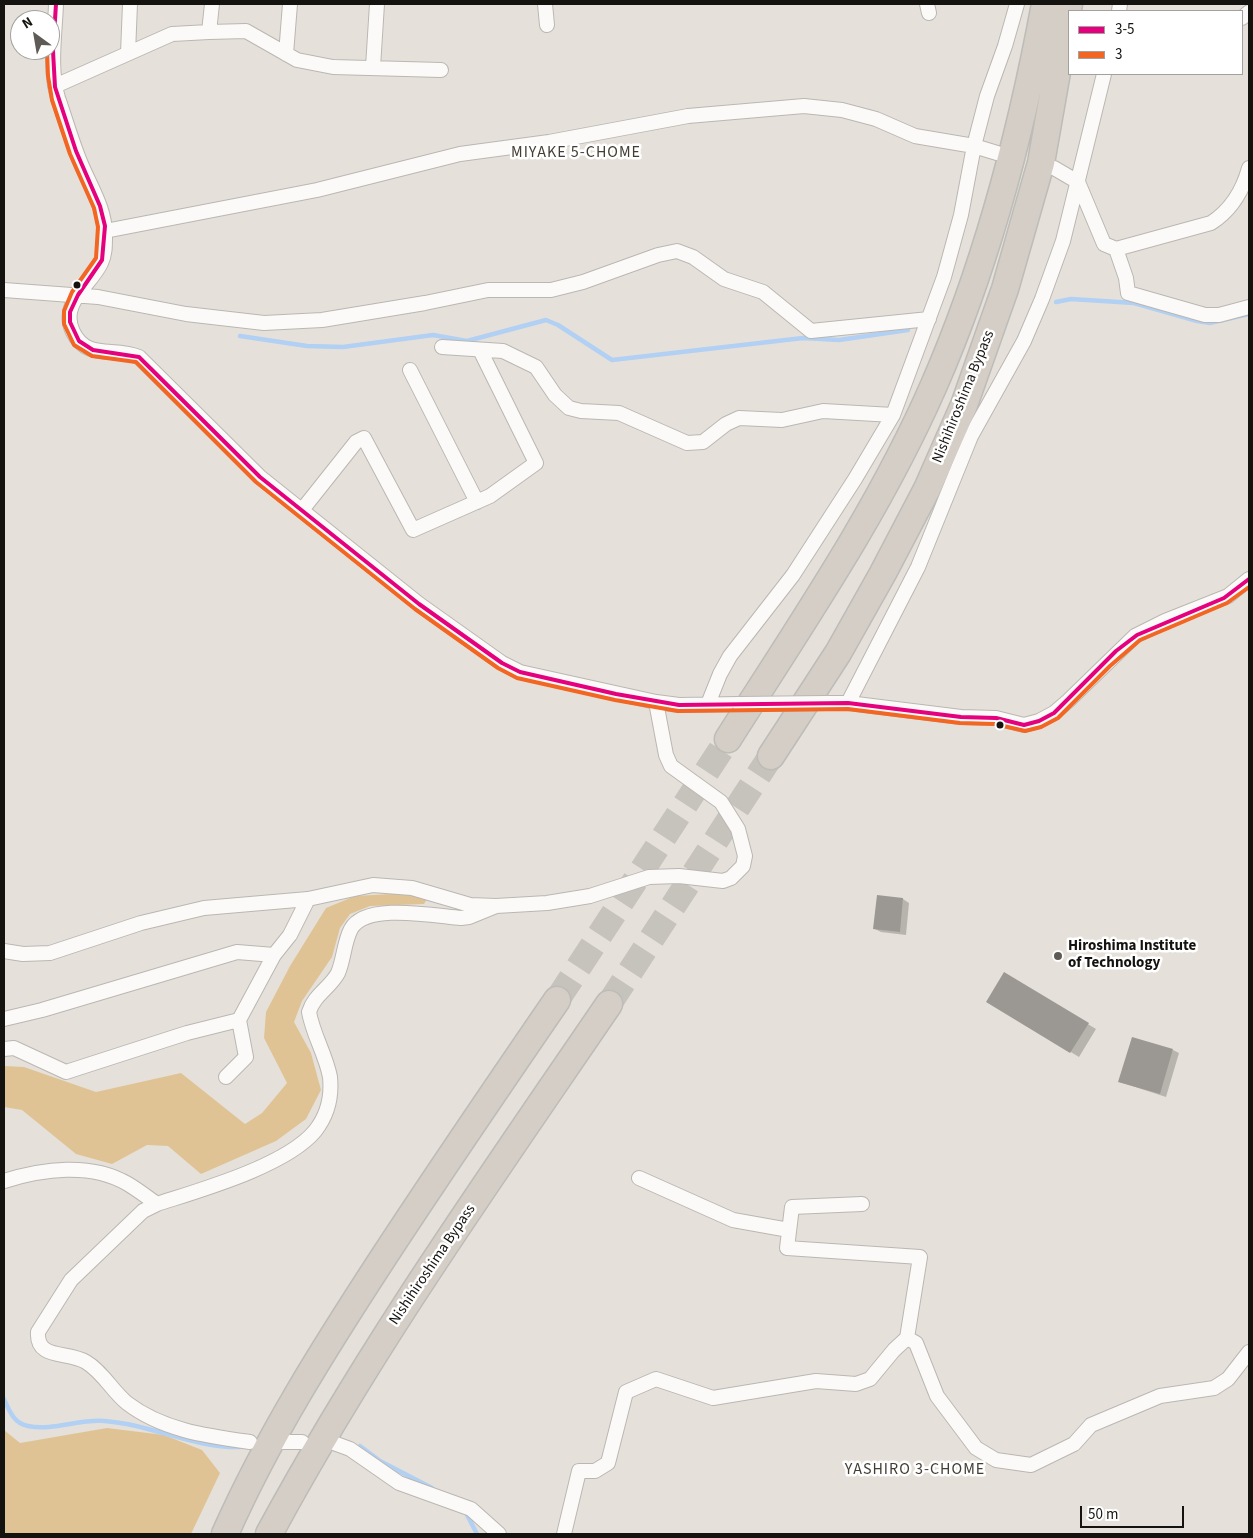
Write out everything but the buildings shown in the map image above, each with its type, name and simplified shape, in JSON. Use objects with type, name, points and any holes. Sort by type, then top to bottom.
[{"type":"highway","points":[[728,739],[841,563],[898,460],[934,385],[977,273],[1013,156],[1032,74],[1045,4]]},
{"type":"highway","name":"Nishihiroshima Bypass","points":[[771,756],[838,653],[883,572],[926,489],[964,405],[1005,290],[1040,163],[1069,4]]},
{"type":"highway","points":[[226,1534],[282,1422],[322,1350],[458,1144],[557,1000]]},
{"type":"highway","name":"Nishihiroshima Bypass","points":[[269,1534],[312,1455],[366,1366],[609,1004]]},
{"type":"street","points":[[56,4],[55,86],[78,158],[103,215],[105,231],[105,249],[101,264],[70,309],[69,320],[80,343],[90,350],[124,352],[139,357],[260,477],[382,572],[419,604],[502,663],[520,672],[656,702],[678,705],[848,703],[961,717],[996,718],[1024,725],[1039,721],[1061,707],[1134,636],[1165,621],[1228,596],[1249,579]]},
{"type":"street","points":[[128,53],[130,4]]},
{"type":"street","points":[[209,32],[212,4]]},
{"type":"street","points":[[286,54],[290,4]]},
{"type":"street","points":[[373,67],[378,4]]},
{"type":"street","points":[[544,4],[547,25]]},
{"type":"street","points":[[708,704],[720,674],[730,656],[794,575],[855,479],[892,414],[929,319],[962,215],[974,146],[987,96],[1005,46],[1017,4]]},
{"type":"street","points":[[55,86],[172,34],[209,32],[246,32],[297,60],[333,67],[441,70]]},
{"type":"street","points":[[848,703],[918,567],[972,436],[1024,340],[1038,307],[1063,242],[1104,75]]},
{"type":"street","points":[[105,231],[317,190],[460,154],[549,142],[688,116],[804,106],[821,107],[842,110],[876,119],[915,136],[974,146],[997,153]]},
{"type":"street","points":[[1054,168],[1078,182],[1104,244],[1116,249],[1211,222],[1218,218],[1240,193],[1249,168]]},
{"type":"street","points":[[1116,249],[1126,278],[1128,293],[1205,315],[1218,315],[1249,307]]},
{"type":"street","points":[[4,290],[78,295],[186,314],[264,323],[322,320],[425,303],[488,290],[551,290],[583,282],[658,254],[677,252],[693,257],[724,280],[763,292],[811,331],[929,319]]},
{"type":"street","points":[[442,347],[503,351],[536,368],[555,396],[569,408],[581,411],[619,413],[687,443],[702,442],[726,424],[739,418],[782,420],[823,411],[892,414]]},
{"type":"street","points":[[302,510],[356,442],[364,438],[413,530],[490,496],[536,463],[480,350]]},
{"type":"street","points":[[410,370],[477,502]]},
{"type":"street","points":[[4,951],[23,954],[50,953],[142,923],[204,908],[308,899],[358,886],[392,885],[470,905],[496,906],[547,903],[590,896],[649,877],[679,876],[723,881],[731,878],[743,866],[744,846],[738,829],[726,809],[712,795],[671,766],[666,756],[656,702]]},
{"type":"street","points":[[226,1077],[246,1057],[239,1020],[274,955],[290,934],[308,899]]},
{"type":"street","points":[[250,1442],[215,1437],[164,1424],[126,1402],[92,1366],[75,1357],[59,1353],[47,1353],[41,1349],[38,1341],[38,1332],[71,1280],[144,1211],[157,1204],[248,1171],[283,1155],[300,1145],[314,1132],[324,1117],[330,1100],[330,1078],[309,1012],[316,996],[336,975],[352,927],[362,918],[376,914],[395,912],[461,918],[469,917],[496,906]]},
{"type":"street","points":[[4,1019],[42,1010],[238,952],[274,955]]},
{"type":"street","points":[[4,1049],[14,1048],[66,1072],[187,1033],[239,1020]]},
{"type":"street","points":[[4,1181],[34,1174],[89,1170],[127,1183],[157,1204]]},
{"type":"street","points":[[640,1178],[733,1220],[789,1230]]},
{"type":"street","points":[[564,1534],[579,1472],[595,1471],[608,1463],[626,1392],[656,1379],[713,1398],[816,1381],[856,1384],[870,1379],[894,1350],[908,1338],[920,1256],[787,1248],[792,1207],[862,1204]]},
{"type":"street","points":[[908,1338],[916,1343],[937,1396],[976,1448],[996,1460],[1031,1465],[1074,1444],[1091,1425],[1160,1396],[1214,1388],[1228,1379],[1249,1352]]},
{"type":"street","points":[[281,1442],[302,1442]]},
{"type":"street","points":[[331,1442],[350,1449],[400,1483],[472,1509],[499,1534]]},
{"type":"shaded area","points":[[409,893],[427,899],[424,904],[370,906],[350,914],[340,928],[332,957],[302,1001],[294,1022],[311,1053],[321,1090],[306,1119],[276,1141],[201,1174],[168,1146],[147,1145],[112,1164],[76,1154],[22,1110],[4,1107],[4,1066],[24,1067],[96,1092],[181,1073],[245,1124],[262,1113],[287,1083],[264,1038],[266,1012],[290,966],[326,908],[355,896]]},
{"type":"shaded area","points":[[107,1428],[164,1435],[202,1450],[220,1473],[191,1534],[4,1534],[4,1430],[20,1443]]},
{"type":"waterway","points":[[1056,302],[1071,299],[1134,303],[1210,323],[1249,314]]},
{"type":"waterway","points":[[240,336],[307,346],[343,347],[433,335],[467,341],[546,320],[558,325],[612,360],[803,338],[839,340],[908,330]]},
{"type":"waterway","points":[[4,1399],[10,1412],[23,1425],[47,1427],[104,1421],[138,1426],[205,1444],[240,1447]]},
{"type":"waterway","points":[[360,1446],[380,1461],[432,1488]]},
{"type":"waterway","points":[[465,1511],[477,1534]]},
{"type":"tunnel","points":[[557,1000],[728,739]]},
{"type":"tunnel","points":[[609,1004],[771,756]]},
{"type":"transit line","name":"3-5","points":[[56,4],[53,51],[55,87],[76,151],[100,206],[105,226],[102,260],[78,295],[70,312],[70,322],[79,341],[93,350],[139,357],[260,477],[419,604],[502,663],[520,672],[616,694],[679,705],[848,703],[961,717],[996,718],[1024,725],[1039,721],[1054,713],[1116,651],[1137,635],[1224,598],[1249,579]]},
{"type":"transit line","name":"3","points":[[47,60],[52,100],[70,154],[94,208],[98,227],[96,258],[72,292],[64,311],[64,324],[74,345],[92,356],[136,362],[256,482],[415,609],[498,668],[517,678],[615,700],[678,711],[848,709],[960,723],[995,724],[1025,731],[1041,727],[1058,718],[1110,666],[1140,640],[1227,603],[1249,587]]},
{"type":"place","name":"Hiroshima Institute of Technology","points":[[1058,956]]},
{"type":"district","name":"MIYAKE 5-CHOME","points":[[576,153]]},
{"type":"district","name":"YASHIRO 3-CHOME","points":[[915,1470]]}]
